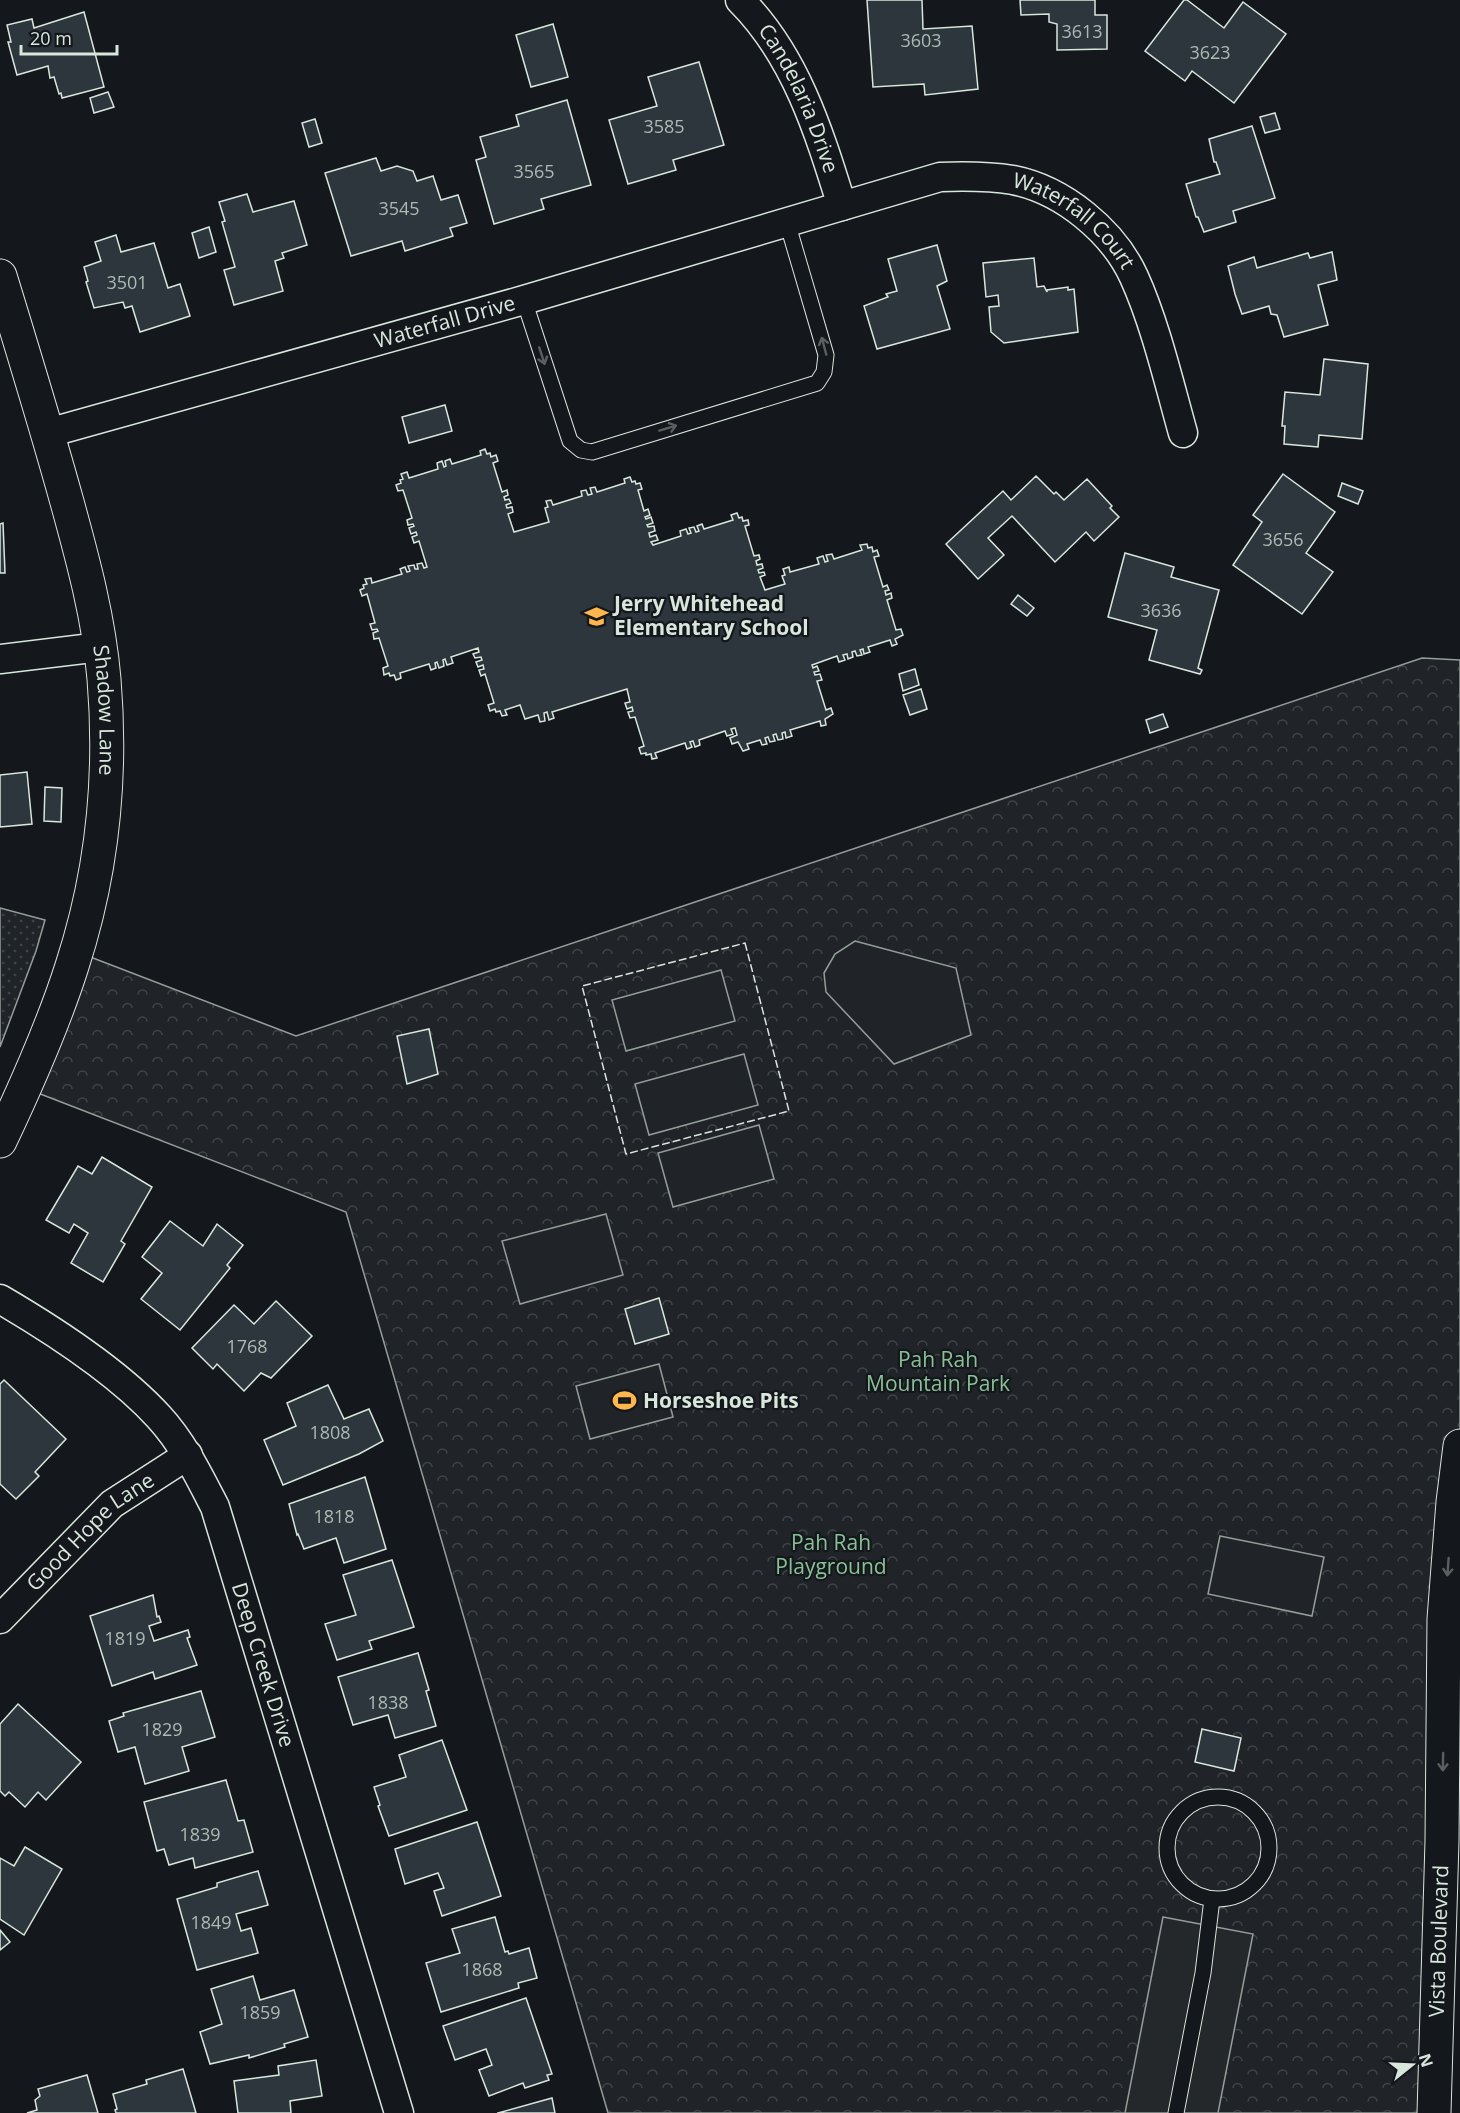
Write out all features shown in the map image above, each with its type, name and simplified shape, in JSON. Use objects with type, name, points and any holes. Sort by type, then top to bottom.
[{"type":"street","name":"Candelaria Drive","points":[[740,0],[781,52],[807,100],[842,206]]},
{"type":"street","name":"Waterfall Court","points":[[842,206],[940,177],[979,175],[1016,181],[1050,193],[1083,214],[1112,242],[1133,275],[1145,304],[1183,433]]},
{"type":"street","name":"Waterfall Drive","points":[[48,434],[524,300],[842,206]]},
{"type":"street","name":"Shadow Lane","points":[[0,276],[48,434],[90,589],[104,680],[107,750],[102,830],[90,898],[72,966],[28,1081],[0,1141]]},
{"type":"street","points":[[0,659],[100,647]]},
{"type":"street","name":"Deep Creek Drive","points":[[0,1299],[126,1383],[160,1418],[188,1455],[215,1507],[399,2113]]},
{"type":"street","name":"Vista Boulevard","points":[[1434,2113],[1442,1841],[1444,1619],[1453,1502],[1460,1446]]},
{"type":"street","name":"Good Hope Lane","points":[[0,1619],[112,1504],[188,1455]]},
{"type":"lane","points":[[524,300],[570,441],[581,450],[592,452],[817,383],[824,372],[826,355],[787,222]]},
{"type":"lane","points":[[1222,1797],[1238,1801],[1252,1809],[1262,1822],[1268,1837],[1269,1853],[1265,1869],[1256,1883],[1243,1893],[1228,1898],[1212,1899],[1195,1894],[1181,1883],[1171,1868],[1167,1851],[1169,1833],[1177,1818],[1190,1805],[1206,1798],[1222,1797]]},
{"type":"lane","points":[[1176,2113],[1203,1973],[1212,1899]]},
{"type":"green space","name":"Pah Rah Mountain Park","points":[[1422,658],[1460,660],[1460,1435],[1430,2113],[608,2113],[346,1212],[30,1090],[80,953],[296,1036]]},
{"type":"green space","points":[[0,908],[45,920],[36,951],[0,1047]]},
{"type":"green space","points":[[855,941],[956,968],[971,1035],[894,1064],[826,992],[824,973],[835,954]]},
{"type":"green space","points":[[721,970],[735,1021],[626,1051],[612,1000]]},
{"type":"green space","points":[[744,1054],[758,1105],[649,1135],[635,1084]]},
{"type":"green space","points":[[759,1125],[774,1179],[673,1207],[658,1153]]},
{"type":"green space","points":[[606,1214],[623,1275],[520,1304],[502,1241]]},
{"type":"green space","name":"Horseshoe Pits","points":[[659,1364],[673,1417],[590,1439],[576,1386]]},
{"type":"green space","points":[[1220,1536],[1324,1557],[1312,1616],[1208,1594]]},
{"type":"shaded area","points":[[1163,1917],[1253,1934],[1218,2113],[1125,2113]]},
{"type":"building","points":[[867,0],[922,0],[923,29],[972,26],[978,89],[925,95],[924,84],[873,87]]},
{"type":"building","points":[[1020,0],[1095,0],[1095,15],[1107,15],[1107,49],[1057,50],[1057,24],[1049,22],[1049,14],[1021,15]]},
{"type":"building","points":[[1184,0],[1224,28],[1243,2],[1286,34],[1234,103],[1192,71],[1185,81],[1145,51]]},
{"type":"building","points":[[84,12],[104,87],[62,98],[54,77],[50,78],[48,66],[17,75],[8,42],[11,42],[7,25],[32,19],[34,28]]},
{"type":"building","points":[[553,24],[568,77],[531,87],[516,35]]},
{"type":"building","points":[[699,62],[724,145],[673,160],[676,170],[628,184],[609,120],[657,106],[648,77]]},
{"type":"building","points":[[108,92],[114,107],[94,113],[90,98]]},
{"type":"building","points":[[567,100],[591,185],[541,199],[544,209],[494,224],[476,160],[486,157],[480,137],[519,126],[516,115]]},
{"type":"building","points":[[1275,113],[1280,129],[1265,133],[1260,117]]},
{"type":"building","points":[[315,119],[322,143],[309,147],[302,123]]},
{"type":"building","points":[[1252,126],[1275,198],[1233,211],[1236,222],[1204,232],[1196,217],[1186,184],[1220,174],[1214,162],[1209,139]]},
{"type":"building","points":[[376,158],[381,171],[397,166],[413,171],[417,181],[433,176],[441,200],[458,195],[467,223],[450,228],[453,236],[405,251],[402,241],[351,256],[325,173]]},
{"type":"building","points":[[247,194],[253,212],[294,201],[307,245],[282,253],[284,258],[275,261],[283,291],[234,305],[224,270],[235,267],[222,222],[225,221],[219,202]]},
{"type":"building","points":[[209,227],[216,252],[199,258],[192,233]]},
{"type":"building","points":[[116,235],[121,252],[154,243],[168,288],[180,284],[190,316],[140,332],[132,306],[125,308],[123,302],[94,308],[84,267],[101,261],[95,242]]},
{"type":"building","points":[[937,245],[947,281],[937,286],[950,329],[877,349],[864,306],[888,297],[886,294],[897,291],[888,259]]},
{"type":"building","points":[[1332,252],[1337,280],[1318,285],[1328,325],[1284,337],[1277,315],[1271,314],[1269,306],[1242,314],[1228,266],[1254,257],[1257,268],[1308,253],[1310,258]]},
{"type":"building","points":[[1034,258],[1037,287],[1044,286],[1047,292],[1047,290],[1068,287],[1068,290],[1074,289],[1078,332],[1004,343],[991,332],[989,307],[999,306],[998,295],[986,297],[983,263]]},
{"type":"building","points":[[1324,359],[1368,364],[1362,439],[1319,435],[1318,447],[1284,444],[1285,426],[1282,426],[1285,392],[1320,395]]},
{"type":"building","points":[[445,405],[452,431],[409,443],[402,417]]},
{"type":"building","points":[[485,449],[491,457],[496,455],[498,461],[493,463],[502,492],[507,490],[508,495],[504,497],[505,500],[509,499],[511,503],[506,505],[507,508],[512,507],[513,512],[508,514],[514,532],[549,522],[545,508],[548,507],[546,501],[551,500],[553,505],[582,496],[581,491],[586,490],[588,495],[592,494],[590,488],[595,487],[597,492],[625,483],[624,479],[630,477],[632,482],[640,483],[642,489],[638,490],[644,511],[648,509],[650,515],[645,517],[646,519],[651,517],[653,523],[647,525],[648,527],[654,526],[655,531],[649,533],[650,537],[656,535],[658,540],[651,542],[653,545],[681,536],[680,531],[686,529],[688,534],[691,533],[689,528],[694,527],[696,532],[699,531],[697,526],[702,524],[704,529],[733,520],[731,515],[737,513],[743,521],[748,520],[749,525],[745,526],[754,556],[759,555],[757,565],[762,564],[763,568],[758,570],[759,573],[764,572],[765,575],[760,577],[765,590],[785,584],[782,576],[785,575],[783,569],[789,567],[790,572],[819,564],[817,558],[823,556],[825,562],[828,561],[826,555],[832,554],[834,559],[862,550],[860,545],[867,544],[868,548],[872,547],[873,552],[877,550],[879,556],[874,557],[883,587],[887,585],[889,590],[885,591],[886,595],[891,593],[892,598],[887,600],[896,630],[901,629],[903,635],[895,639],[897,644],[892,646],[890,640],[868,647],[870,652],[864,654],[863,649],[860,650],[862,655],[857,656],[855,651],[852,652],[853,657],[848,659],[847,654],[843,655],[845,660],[839,662],[837,656],[812,665],[813,668],[817,666],[819,671],[814,672],[815,675],[820,674],[822,680],[817,681],[826,710],[831,708],[833,714],[825,719],[826,725],[821,726],[820,721],[790,730],[792,736],[786,738],[785,732],[782,733],[783,739],[778,740],[776,734],[773,735],[775,741],[770,742],[768,737],[765,738],[767,744],[762,745],[760,740],[747,744],[749,749],[743,751],[738,742],[732,744],[730,738],[737,735],[735,728],[731,729],[733,734],[727,736],[725,731],[699,740],[700,745],[695,747],[693,741],[690,742],[692,747],[687,749],[685,743],[655,753],[657,758],[652,759],[651,754],[641,754],[639,748],[644,746],[635,717],[630,718],[628,712],[633,711],[632,707],[627,709],[625,703],[630,702],[627,689],[552,712],[554,718],[549,720],[547,712],[544,713],[545,721],[540,722],[538,715],[525,719],[520,705],[505,710],[507,715],[502,716],[500,711],[496,712],[495,709],[490,711],[488,705],[494,703],[485,674],[481,676],[479,670],[484,669],[483,665],[478,667],[476,662],[482,660],[481,657],[475,658],[473,654],[479,652],[478,648],[451,657],[453,663],[447,665],[445,659],[443,660],[444,666],[439,668],[437,662],[435,663],[436,668],[431,670],[429,664],[400,673],[401,678],[396,680],[394,675],[390,676],[389,673],[384,675],[383,668],[388,666],[379,638],[374,639],[373,633],[378,631],[377,629],[372,630],[370,624],[375,623],[367,594],[362,596],[360,590],[364,588],[363,585],[367,584],[365,579],[371,578],[372,583],[402,574],[400,569],[405,567],[407,572],[410,571],[408,566],[414,565],[415,569],[418,569],[417,564],[422,563],[424,568],[427,567],[419,541],[414,543],[412,537],[417,535],[416,532],[411,534],[409,528],[414,526],[413,524],[408,525],[407,520],[412,518],[403,490],[398,491],[396,485],[403,479],[401,474],[407,472],[409,478],[438,469],[437,463],[442,461],[444,467],[446,466],[445,461],[450,459],[452,464],[481,455],[480,451]]},
{"type":"building","points":[[1283,474],[1335,512],[1306,553],[1333,572],[1302,614],[1233,565],[1262,522],[1253,515]]},
{"type":"building","points":[[1036,476],[1054,494],[1056,492],[1064,500],[1087,479],[1119,517],[1094,541],[1086,532],[1055,562],[1012,516],[988,538],[1004,555],[978,579],[946,544],[1003,491],[1011,500]]},
{"type":"building","points":[[1342,483],[1363,491],[1358,504],[1338,496]]},
{"type":"building","points":[[3,523],[5,573],[0,573],[0,524]]},
{"type":"building","points":[[1125,553],[1174,567],[1171,577],[1219,590],[1198,668],[1202,670],[1200,674],[1149,660],[1157,630],[1108,617]]},
{"type":"building","points":[[1018,595],[1034,608],[1027,616],[1011,604]]},
{"type":"building","points":[[915,669],[919,685],[903,691],[899,674]]},
{"type":"building","points":[[921,689],[927,709],[910,715],[903,695]]},
{"type":"building","points":[[1163,714],[1168,727],[1150,733],[1146,720]]},
{"type":"building","points":[[27,772],[32,824],[0,827],[0,775]]},
{"type":"building","points":[[45,787],[62,788],[61,822],[44,821]]},
{"type":"building","points":[[429,1029],[438,1074],[407,1084],[397,1036]]},
{"type":"building","points":[[102,1157],[152,1187],[121,1241],[125,1244],[103,1282],[71,1263],[88,1233],[74,1224],[69,1233],[46,1220],[78,1166],[92,1174]]},
{"type":"building","points":[[170,1221],[203,1246],[217,1224],[243,1245],[227,1265],[230,1268],[180,1330],[141,1299],[162,1273],[142,1257]]},
{"type":"building","points":[[659,1298],[669,1334],[635,1344],[625,1309]]},
{"type":"building","points":[[276,1301],[312,1336],[271,1378],[261,1373],[244,1391],[217,1364],[213,1369],[192,1348],[234,1305],[254,1324]]},
{"type":"building","points":[[4,1380],[66,1439],[35,1472],[39,1476],[16,1499],[0,1484],[0,1384]]},
{"type":"building","points":[[328,1385],[344,1419],[369,1409],[383,1441],[359,1454],[283,1485],[264,1440],[296,1426],[287,1403]]},
{"type":"building","points":[[365,1477],[386,1549],[344,1563],[336,1538],[304,1549],[297,1535],[289,1504]]},
{"type":"building","points":[[392,1560],[414,1627],[369,1641],[372,1649],[337,1660],[325,1624],[356,1615],[343,1575]]},
{"type":"building","points":[[153,1595],[157,1617],[159,1616],[161,1622],[149,1626],[154,1641],[188,1630],[190,1637],[187,1638],[197,1665],[155,1679],[153,1672],[112,1686],[90,1616]]},
{"type":"building","points":[[418,1653],[429,1690],[426,1691],[436,1726],[395,1738],[388,1715],[353,1725],[338,1677]]},
{"type":"building","points":[[201,1691],[215,1737],[182,1747],[189,1771],[145,1784],[135,1747],[118,1752],[109,1721],[124,1716],[123,1713]]},
{"type":"building","points":[[18,1704],[81,1762],[46,1800],[38,1792],[25,1807],[9,1792],[5,1796],[0,1791],[0,1724]]},
{"type":"building","points":[[1202,1729],[1241,1738],[1234,1771],[1195,1762]]},
{"type":"building","points":[[442,1740],[467,1810],[389,1836],[374,1787],[406,1777],[399,1755]]},
{"type":"building","points":[[226,1780],[238,1821],[244,1820],[253,1852],[195,1868],[193,1858],[169,1865],[164,1849],[157,1851],[144,1802]]},
{"type":"building","points":[[477,1822],[501,1896],[442,1916],[434,1891],[444,1888],[438,1873],[405,1884],[395,1849]]},
{"type":"building","points":[[25,1847],[62,1869],[24,1935],[0,1919],[0,1858],[14,1866]]},
{"type":"building","points":[[258,1871],[268,1905],[236,1914],[241,1931],[251,1928],[258,1953],[197,1970],[177,1899],[217,1887],[217,1883]]},
{"type":"building","points":[[495,1917],[505,1952],[508,1951],[509,1954],[529,1948],[537,1978],[518,1983],[519,1988],[441,2012],[426,1963],[460,1953],[452,1929]]},
{"type":"building","points":[[0,1930],[10,1942],[0,1950]]},
{"type":"building","points":[[253,1976],[260,2000],[294,1990],[308,2037],[249,2058],[249,2055],[210,2064],[200,2032],[222,2024],[211,1989]]},
{"type":"building","points":[[526,1998],[552,2074],[547,2075],[549,2080],[525,2088],[523,2083],[489,2096],[479,2070],[492,2065],[486,2049],[455,2060],[443,2026]]},
{"type":"building","points":[[316,2060],[322,2096],[290,2101],[291,2113],[238,2113],[234,2081],[279,2075],[278,2066]]},
{"type":"building","points":[[183,2069],[196,2113],[116,2113],[113,2094],[147,2084],[146,2080]]},
{"type":"building","points":[[87,2075],[98,2113],[27,2113],[37,2110],[35,2100],[40,2096],[38,2089]]},
{"type":"building","points":[[552,2098],[555,2113],[498,2113]]},
{"type":"fence","points":[[745,943],[789,1111],[626,1154],[582,986],[745,943]]},
{"type":"place","name":"Jerry Whitehead Elementary School","points":[[596,616]]},
{"type":"place","name":"Horseshoe Pits","points":[[625,1401]]},
{"type":"park label","name":"Pah Rah Playground","points":[[831,1555]]}]
